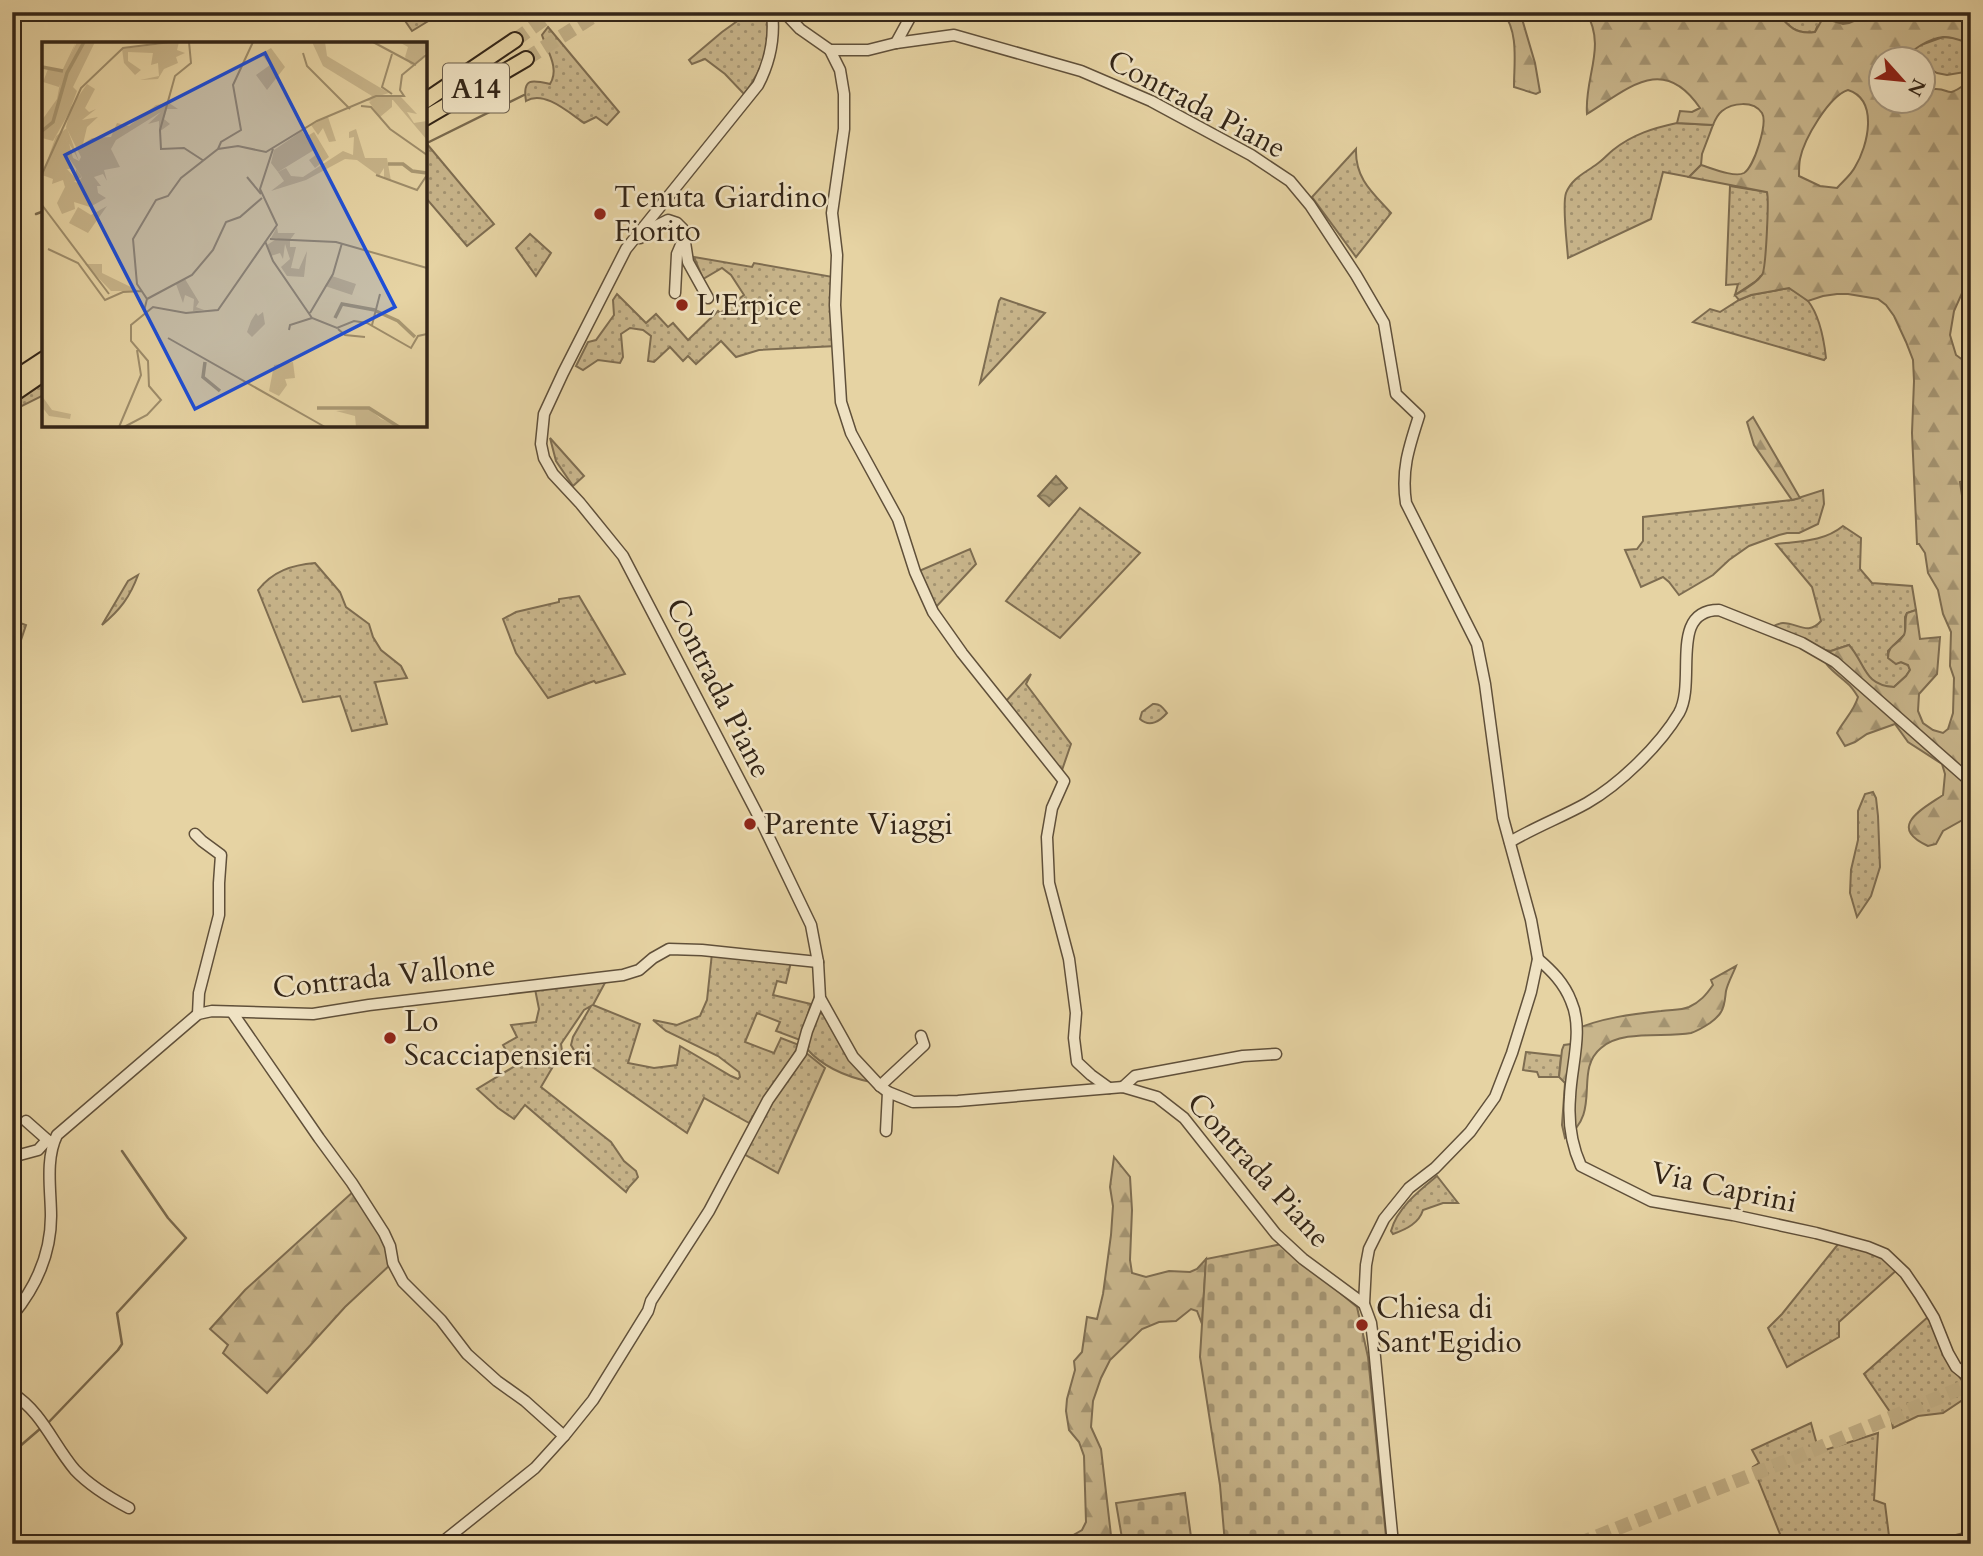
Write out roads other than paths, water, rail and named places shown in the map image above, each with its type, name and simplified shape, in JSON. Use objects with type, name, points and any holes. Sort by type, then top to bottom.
[{"type":"highway","name":"A14","points":[[427,100],[515,40]]},
{"type":"highway","name":"A14","points":[[427,117],[526,59]]},
{"type":"highway","points":[[12,380],[42,360]]},
{"type":"highway","points":[[12,395],[42,374]]},
{"type":"street","name":"Contrada Piane","points":[[772,12],[771,51],[758,85],[626,249],[544,414],[541,444],[544,458],[553,474],[623,556],[762,823],[811,925],[818,962],[820,998],[853,1057],[884,1089],[913,1102],[958,1101],[1123,1087],[1157,1097],[1184,1118],[1276,1234],[1303,1259],[1364,1304]]},
{"type":"street","points":[[784,12],[800,29],[830,50],[840,70],[844,94],[844,129],[832,213],[837,255],[835,305],[841,402],[851,433],[898,519],[915,572],[933,612],[962,653],[1064,781],[1052,808],[1046,837],[1049,883],[1069,959],[1076,1013],[1074,1038],[1077,1062],[1109,1088]]},
{"type":"street","points":[[896,43],[913,12]]},
{"type":"street","name":"Contrada Piane","points":[[830,50],[867,50],[954,35],[1081,71],[1152,101],[1248,154],[1290,181],[1310,205],[1384,323],[1396,394],[1419,416],[1404,468],[1406,503],[1477,644],[1503,818],[1531,920],[1538,959],[1512,1053],[1495,1097],[1470,1132],[1435,1168],[1409,1188],[1384,1219],[1369,1249],[1364,1304],[1371,1323],[1393,1544]]},
{"type":"street","points":[[626,249],[656,226],[668,220],[677,223],[683,229],[688,262],[708,298]]},
{"type":"street","points":[[674,293],[677,254],[684,240]]},
{"type":"street","points":[[1510,842],[1590,801],[1631,769],[1660,740],[1685,700],[1688,632],[1696,617],[1706,610],[1719,610],[1802,643],[1835,662],[1971,782]]},
{"type":"street","points":[[12,1157],[38,1150],[50,1142],[198,1014],[199,993],[219,915],[222,867],[221,855],[195,834]]},
{"type":"street","name":"Contrada Vallone","points":[[198,1014],[212,1011],[313,1014],[623,975],[639,971],[653,958],[669,949],[818,962]]},
{"type":"street","name":"Via Caprini","points":[[1538,959],[1554,972],[1573,1003],[1576,1042],[1569,1098],[1571,1132],[1581,1166],[1651,1201],[1816,1233],[1885,1254],[1905,1273],[1934,1318],[1956,1367],[1971,1379]]},
{"type":"street","points":[[440,1544],[535,1468],[593,1400],[648,1311],[651,1301],[709,1211],[768,1100],[801,1053],[820,998]]},
{"type":"street","points":[[232,1012],[384,1233],[393,1263],[403,1282],[441,1320],[467,1354],[564,1436]]},
{"type":"street","points":[[886,1131],[884,1089],[924,1045],[921,1036]]},
{"type":"street","points":[[1123,1087],[1135,1076],[1243,1056],[1276,1054]]},
{"type":"street","points":[[12,1316],[33,1287],[44,1263],[51,1228],[50,1142],[26,1121]]},
{"type":"street","points":[[12,1393],[22,1399],[37,1415],[75,1470],[102,1493],[130,1508]]},
{"type":"water","points":[[1056,476],[1067,488],[1049,506],[1038,496]]},
{"type":"waterway","points":[[427,143],[524,95]]},
{"type":"waterway","points":[[36,214],[42,212]]},
{"type":"waterway","points":[[47,1424],[118,1350],[122,1344],[117,1313],[186,1238],[168,1218],[122,1151]]},
{"type":"waterway","points":[[12,1453],[41,1428]]},
{"type":"tunnel","points":[[515,40],[554,12]]},
{"type":"tunnel","points":[[526,59],[600,12]]},
{"type":"tunnel","points":[[1578,1544],[1971,1384]]},
{"type":"place","name":"Tenuta Giardino Fiorito","points":[[600,214]]},
{"type":"place","name":"L'Erpice","points":[[682,305]]},
{"type":"place","name":"Parente Viaggi","points":[[750,824]]},
{"type":"place","name":"Lo Scacciapensieri","points":[[390,1038]]},
{"type":"place","name":"Chiesa di Sant'Egidio","points":[[1362,1325]]}]
